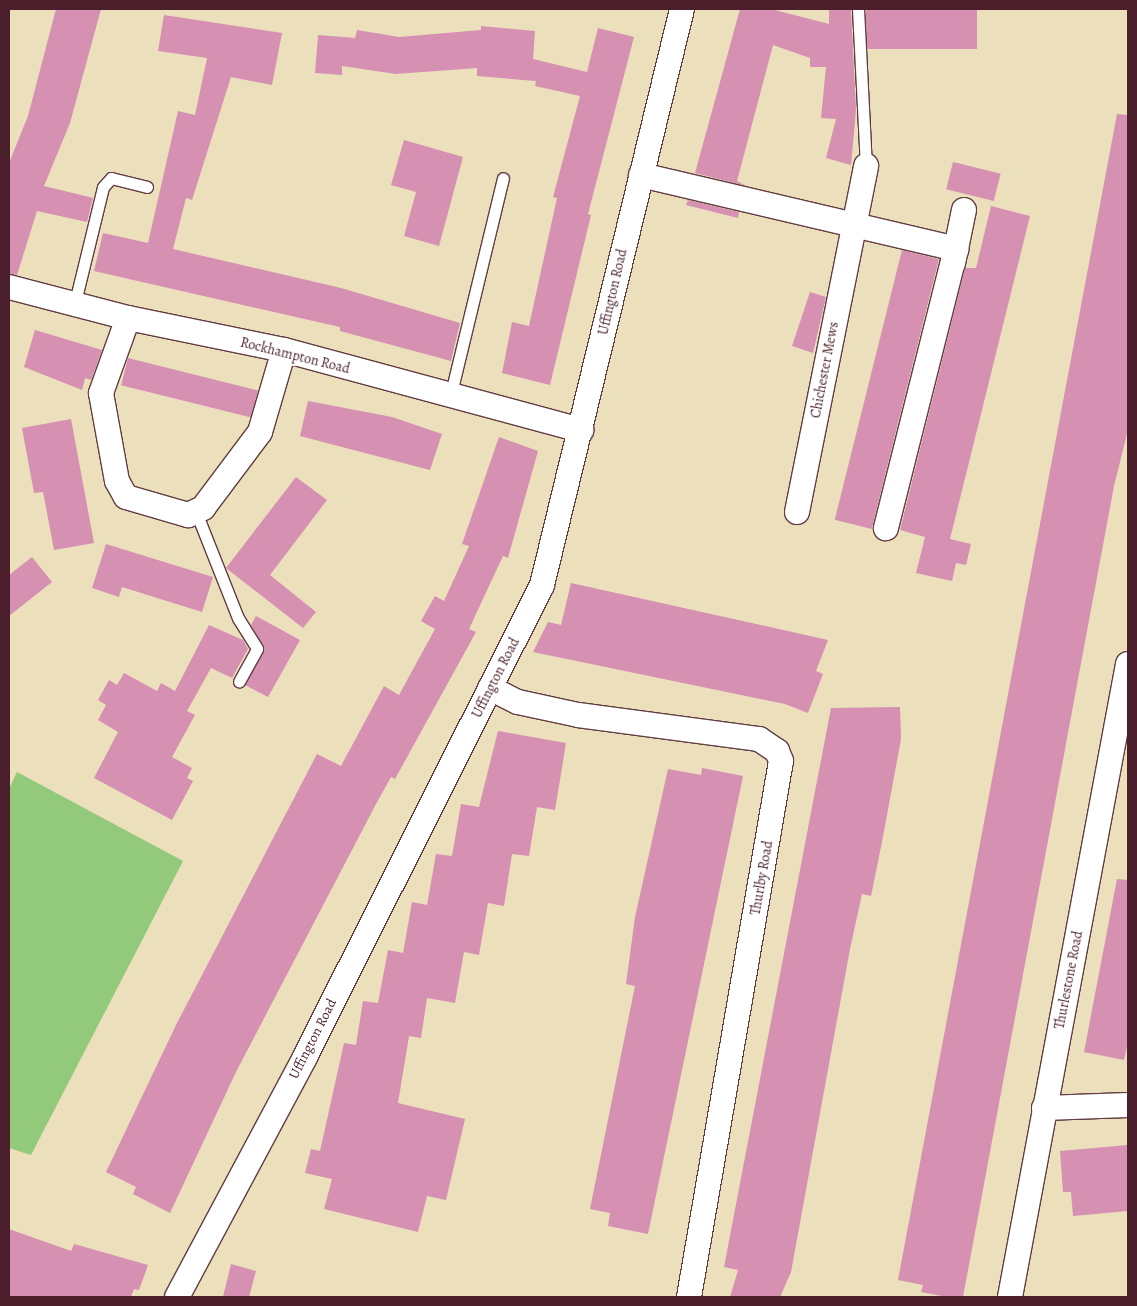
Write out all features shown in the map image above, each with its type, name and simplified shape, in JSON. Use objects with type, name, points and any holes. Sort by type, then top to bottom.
[{"type":"street","name":"Uffington Road","points":[[178,1297],[542,585],[682,9]]},
{"type":"street","name":"Chichester Mews","points":[[797,512],[852,228],[866,166]]},
{"type":"street","points":[[641,175],[852,228],[956,249]]},
{"type":"street","points":[[893,527],[964,210]]},
{"type":"street","name":"Rockhampton Road","points":[[9,287],[75,302],[128,318],[284,350],[450,398],[581,430]]},
{"type":"street","points":[[128,318],[101,393],[116,481],[120,491],[136,501],[188,515],[196,512],[260,432],[284,350]]},
{"type":"street","name":"Thurlestone Road","points":[[1010,1297],[1128,664]]},
{"type":"street","name":"Thurlby Road","points":[[490,688],[518,702],[759,739],[777,751],[780,772],[689,1297]]},
{"type":"street","points":[[1044,1108],[1128,1105]]},
{"type":"lane","points":[[858,9],[866,166]]},
{"type":"lane","points":[[75,302],[103,187],[112,178],[147,186]]},
{"type":"lane","points":[[450,398],[503,178]]},
{"type":"lane","points":[[196,512],[238,618],[257,649],[239,681]]},
{"type":"green space","points":[[17,772],[183,861],[31,1155],[9,1148],[9,789]]},
{"type":"building","points":[[56,9],[101,9],[70,123],[44,186],[93,198],[87,222],[37,211],[17,275],[9,274],[9,163],[28,116]]},
{"type":"building","points":[[740,9],[771,9],[829,24],[829,9],[851,9],[856,110],[851,165],[826,158],[836,119],[821,118],[826,67],[810,67],[810,58],[773,45],[737,181],[746,186],[695,173]]},
{"type":"building","points":[[866,9],[977,9],[977,49],[866,49]]},
{"type":"building","points":[[164,15],[282,33],[272,85],[231,77],[192,200],[186,198],[173,249],[341,288],[460,323],[451,361],[340,331],[340,327],[94,271],[103,233],[148,243],[178,111],[195,115],[207,58],[158,51]]},
{"type":"building","points":[[481,26],[535,31],[533,59],[587,72],[598,28],[634,37],[588,214],[591,215],[550,385],[502,373],[512,322],[529,326],[557,198],[553,197],[580,96],[535,86],[536,81],[477,76],[477,68],[396,74],[342,66],[342,75],[315,73],[318,35],[355,38],[357,30],[399,37],[481,30]]},
{"type":"building","points":[[1117,114],[1128,115],[1128,430],[1114,486],[963,1297],[947,1297],[921,1292],[923,1285],[898,1280]]},
{"type":"building","points":[[404,140],[463,157],[439,246],[404,236],[416,192],[391,185]]},
{"type":"building","points":[[953,162],[1001,174],[994,201],[946,189]]},
{"type":"building","points":[[688,200],[739,212],[738,218],[686,205]]},
{"type":"building","points":[[991,206],[1030,216],[950,539],[971,544],[966,565],[956,563],[952,581],[916,573],[925,537],[900,530],[965,268],[976,268]]},
{"type":"building","points":[[902,250],[939,259],[872,529],[835,520]]},
{"type":"building","points":[[810,292],[826,297],[813,353],[792,346]]},
{"type":"building","points":[[35,330],[102,350],[91,380],[85,378],[82,390],[24,367]]},
{"type":"building","points":[[128,358],[258,390],[251,418],[121,385]]},
{"type":"building","points":[[308,401],[392,417],[442,434],[430,470],[300,436]]},
{"type":"building","points":[[71,419],[94,543],[54,550],[43,492],[34,493],[22,428]]},
{"type":"building","points":[[499,437],[538,451],[508,558],[503,556],[469,629],[476,632],[395,779],[391,777],[376,804],[236,1072],[170,1213],[133,1194],[136,1187],[106,1172],[176,1025],[317,754],[341,766],[384,686],[399,695],[435,629],[421,621],[435,596],[444,601],[469,546],[462,544]]},
{"type":"building","points":[[296,477],[327,500],[270,575],[316,612],[303,628],[226,568]]},
{"type":"building","points":[[106,544],[213,577],[202,612],[122,587],[119,597],[92,588]]},
{"type":"building","points":[[32,557],[52,582],[9,616],[9,575]]},
{"type":"building","points":[[571,583],[828,640],[816,671],[823,674],[808,713],[785,704],[533,652],[548,622],[561,625]]},
{"type":"building","points":[[256,616],[300,640],[268,697],[245,685],[264,649],[251,625]]},
{"type":"building","points":[[209,625],[243,640],[248,649],[232,678],[211,668],[187,711],[195,715],[172,757],[192,768],[187,778],[193,781],[172,820],[94,778],[118,732],[98,720],[106,705],[98,700],[109,680],[117,685],[124,673],[157,691],[161,683],[175,691]]},
{"type":"building","points":[[900,707],[901,739],[882,842],[871,896],[862,894],[850,949],[791,1272],[780,1297],[730,1297],[738,1270],[724,1267],[831,708]]},
{"type":"building","points":[[498,731],[566,743],[555,810],[537,807],[529,856],[512,854],[504,906],[488,903],[479,955],[464,952],[455,1003],[427,998],[421,1038],[409,1036],[398,1103],[465,1119],[446,1200],[427,1196],[418,1232],[324,1209],[332,1179],[305,1173],[311,1149],[320,1151],[344,1043],[356,1045],[363,1001],[378,1003],[388,950],[403,953],[412,902],[427,905],[436,854],[452,856],[461,804],[479,807]]},
{"type":"building","points":[[702,768],[743,776],[648,1234],[608,1226],[610,1213],[590,1209],[635,986],[626,984],[635,917],[668,769],[701,775]]},
{"type":"building","points":[[1117,879],[1128,880],[1128,1042],[1124,1060],[1084,1052]]},
{"type":"building","points":[[1128,1145],[1128,1211],[1073,1216],[1071,1192],[1063,1192],[1060,1151]]},
{"type":"building","points":[[9,1229],[71,1251],[74,1244],[148,1265],[139,1290],[134,1289],[131,1297],[9,1297]]},
{"type":"building","points":[[231,1264],[256,1271],[249,1297],[223,1297]]}]
